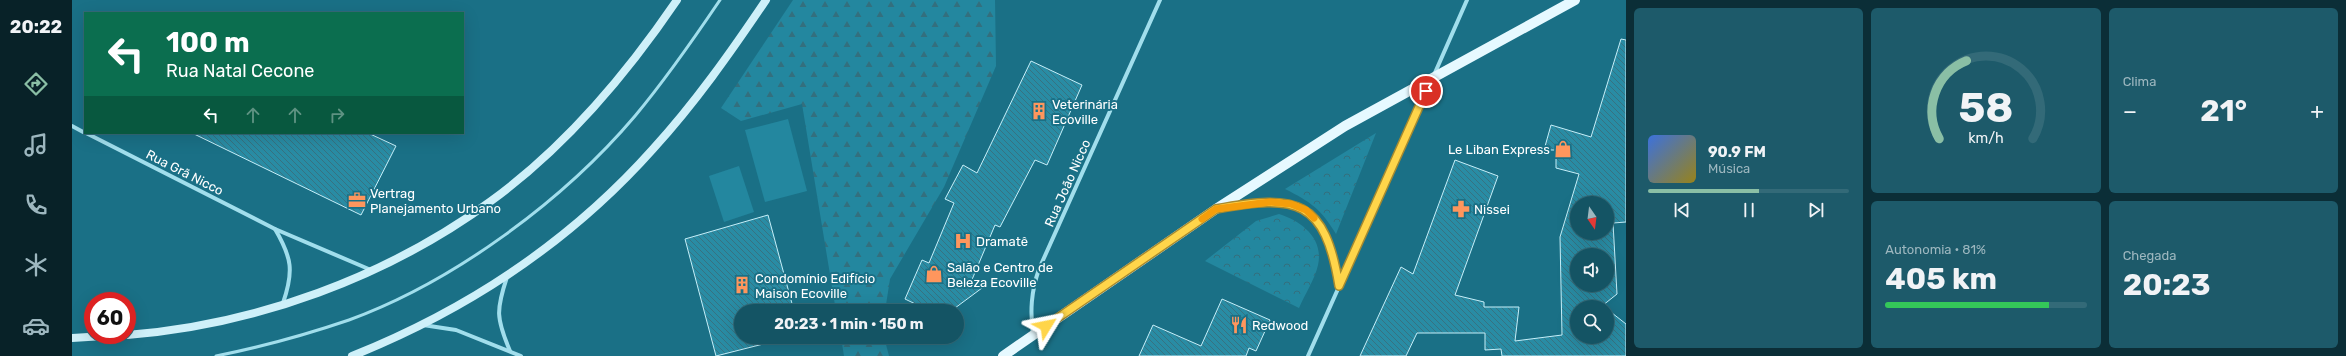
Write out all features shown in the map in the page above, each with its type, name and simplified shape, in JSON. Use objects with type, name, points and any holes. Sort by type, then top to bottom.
[{"type":"main road","points":[[1003,356],[1216,209],[1345,126],[1575,0]]},
{"type":"street","points":[[136,333],[180,328],[282,305],[371,271],[413,251],[491,201],[528,172],[595,104],[654,34],[677,0]]},
{"type":"street","points":[[352,356],[423,325],[507,277],[554,242],[608,195],[653,150],[721,65],[766,0]]},
{"type":"street","name":"Rua João Nicco","points":[[1033,335],[1030,309],[1033,287],[1039,269],[1160,0]]},
{"type":"street","points":[[1308,356],[1467,0]]},
{"type":"street","name":"Rua Grã Nicco","points":[[72,126],[84,132]]},
{"type":"street","name":"Rua Grã Nicco","points":[[87,134],[275,229],[371,271]]},
{"type":"street","points":[[1216,209],[1270,202],[1291,204],[1306,210],[1328,237],[1334,256],[1339,286]]},
{"type":"street","points":[[275,229],[286,249],[291,266],[289,285],[282,305]]},
{"type":"street","points":[[507,277],[498,302],[498,317],[510,351]]},
{"type":"street","points":[[423,325],[456,330],[520,356]]},
{"type":"street","points":[[72,338],[84,337]]},
{"type":"lane","points":[[216,356],[266,346],[349,319],[414,291],[510,233],[579,174],[635,117],[680,59],[720,0]]},
{"type":"green space","points":[[793,0],[995,0],[996,66],[944,187],[890,279],[886,304],[835,304],[802,104],[741,121],[721,108]]},
{"type":"green space","points":[[788,119],[807,191],[765,202],[745,130]]},
{"type":"green space","points":[[1376,133],[1336,234],[1331,225],[1315,207],[1309,202],[1285,189]]},
{"type":"green space","points":[[739,166],[754,212],[724,222],[709,176]]},
{"type":"green space","points":[[1279,214],[1303,226],[1314,239],[1318,247],[1319,255],[1317,270],[1299,308],[1205,261],[1256,221]]},
{"type":"green space","points":[[842,344],[886,344],[889,356],[844,356]]},
{"type":"building","points":[[1621,39],[1626,40],[1626,222],[1614,223],[1614,196],[1572,196],[1579,174],[1556,168],[1556,150],[1544,150],[1551,125],[1591,137]]},
{"type":"building","points":[[1031,61],[1082,85],[1047,165],[1035,160],[1000,227],[995,225],[971,282],[982,288],[960,304],[915,304],[905,299],[922,260],[929,263],[954,203],[945,199],[963,165],[977,173]]},
{"type":"building","points":[[194,134],[370,134],[396,146],[361,215]]},
{"type":"building","points":[[1455,160],[1498,176],[1455,295],[1484,302],[1484,307],[1519,307],[1515,341],[1562,335],[1560,237],[1570,204],[1570,240],[1614,240],[1617,294],[1610,300],[1570,300],[1570,344],[1614,344],[1614,315],[1626,324],[1626,356],[1502,356],[1501,349],[1485,350],[1485,333],[1417,333],[1406,356],[1360,356],[1401,267],[1413,274]]},
{"type":"building","name":"Condomínio Edifício Maison Ecoville","points":[[768,215],[792,304],[734,304],[734,344],[763,344],[716,356],[685,239]]},
{"type":"building","points":[[1222,299],[1270,320],[1256,351],[1249,348],[1246,356],[1139,356],[1153,325],[1201,346]]},
{"type":"slow traffic","points":[[1202,219],[1216,209],[1245,204],[1270,202],[1291,204],[1306,210],[1314,218]]},
{"type":"place","name":"Veterinária Ecoville","points":[[1039,111]]},
{"type":"place","name":"Le Liban Express","points":[[1563,149]]},
{"type":"place","name":"Vertrag Planejamento Urbano","points":[[357,200]]},
{"type":"place","name":"Nissei","points":[[1461,209]]},
{"type":"place","name":"Dramatê","points":[[963,241]]},
{"type":"place","name":"Salão e Centro de Beleza Ecoville","points":[[934,274]]},
{"type":"place","name":"Condomínio Edifício Maison Ecoville","points":[[742,285]]},
{"type":"place","name":"Redwood","points":[[1239,325]]},
{"type":"route","points":[[1046,326],[1216,209],[1245,204],[1270,202],[1291,204],[1306,210],[1328,237],[1334,256],[1339,286],[1426,91]]}]
